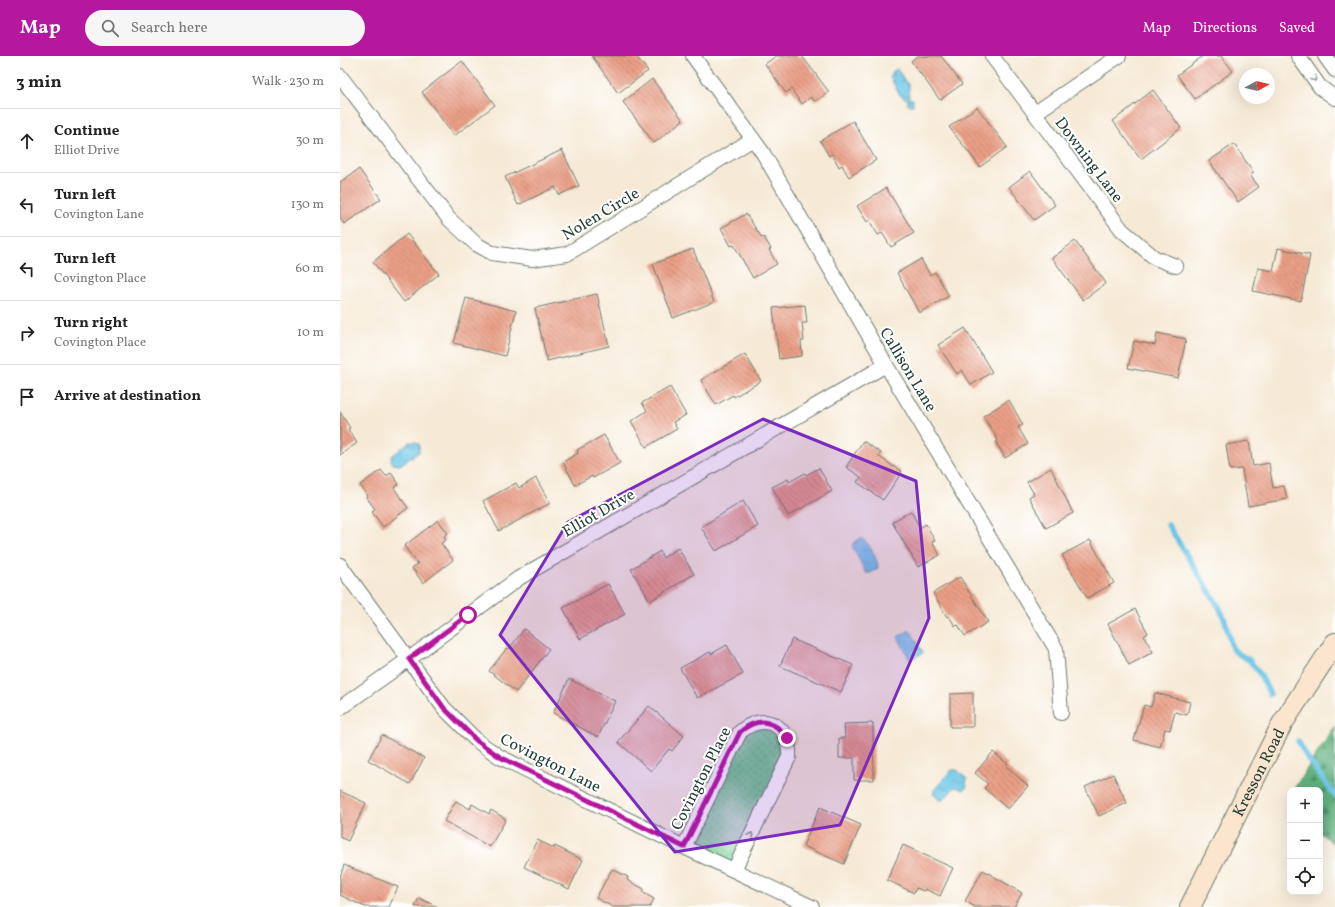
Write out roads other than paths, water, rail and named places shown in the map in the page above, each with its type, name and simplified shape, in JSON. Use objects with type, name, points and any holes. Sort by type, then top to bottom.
[{"type":"main road","name":"Kresson Road","points":[[1190,907],[1282,724],[1335,643]]},
{"type":"street","name":"Callison Lane","points":[[693,56],[763,153],[886,365],[1056,648],[1061,713]]},
{"type":"street","name":"Downing Lane","points":[[992,56],[1122,230],[1155,258],[1176,266]]},
{"type":"street","points":[[1035,113],[1119,56]]},
{"type":"street","points":[[1298,56],[1320,87],[1335,98]]},
{"type":"street","points":[[1324,56],[1335,70]]},
{"type":"street","name":"Nolen Circle","points":[[340,76],[449,219],[476,244],[492,253],[532,260],[567,254],[753,139]]},
{"type":"street","name":"Elliot Drive","points":[[340,708],[519,578],[886,365]]},
{"type":"street","name":"Covington Lane","points":[[340,565],[444,708],[477,741],[500,757],[684,847],[812,907]]},
{"type":"street","name":"Covington Place","points":[[684,847],[740,732],[747,726],[756,722],[765,722],[774,725],[782,730],[787,738],[790,747],[789,757],[734,870]]},
{"type":"water","points":[[897,69],[904,80],[909,84],[909,99],[913,99],[913,105],[907,104],[908,100],[900,95],[890,77],[892,72]]},
{"type":"water","points":[[409,442],[416,442],[419,444],[419,452],[400,465],[393,464],[391,460],[392,456]]},
{"type":"water","points":[[861,538],[870,547],[877,561],[878,569],[870,573],[866,573],[853,548],[853,543]]},
{"type":"water","points":[[910,630],[923,653],[910,660],[898,637]]},
{"type":"water","points":[[952,770],[957,770],[967,779],[967,786],[964,790],[955,787],[943,800],[939,800],[934,795],[934,790]]},
{"type":"waterway","points":[[1168,525],[1219,607],[1225,620],[1232,648],[1237,653],[1249,660],[1260,674],[1270,694]]},
{"type":"waterway","points":[[1298,741],[1308,759],[1335,796]]}]
